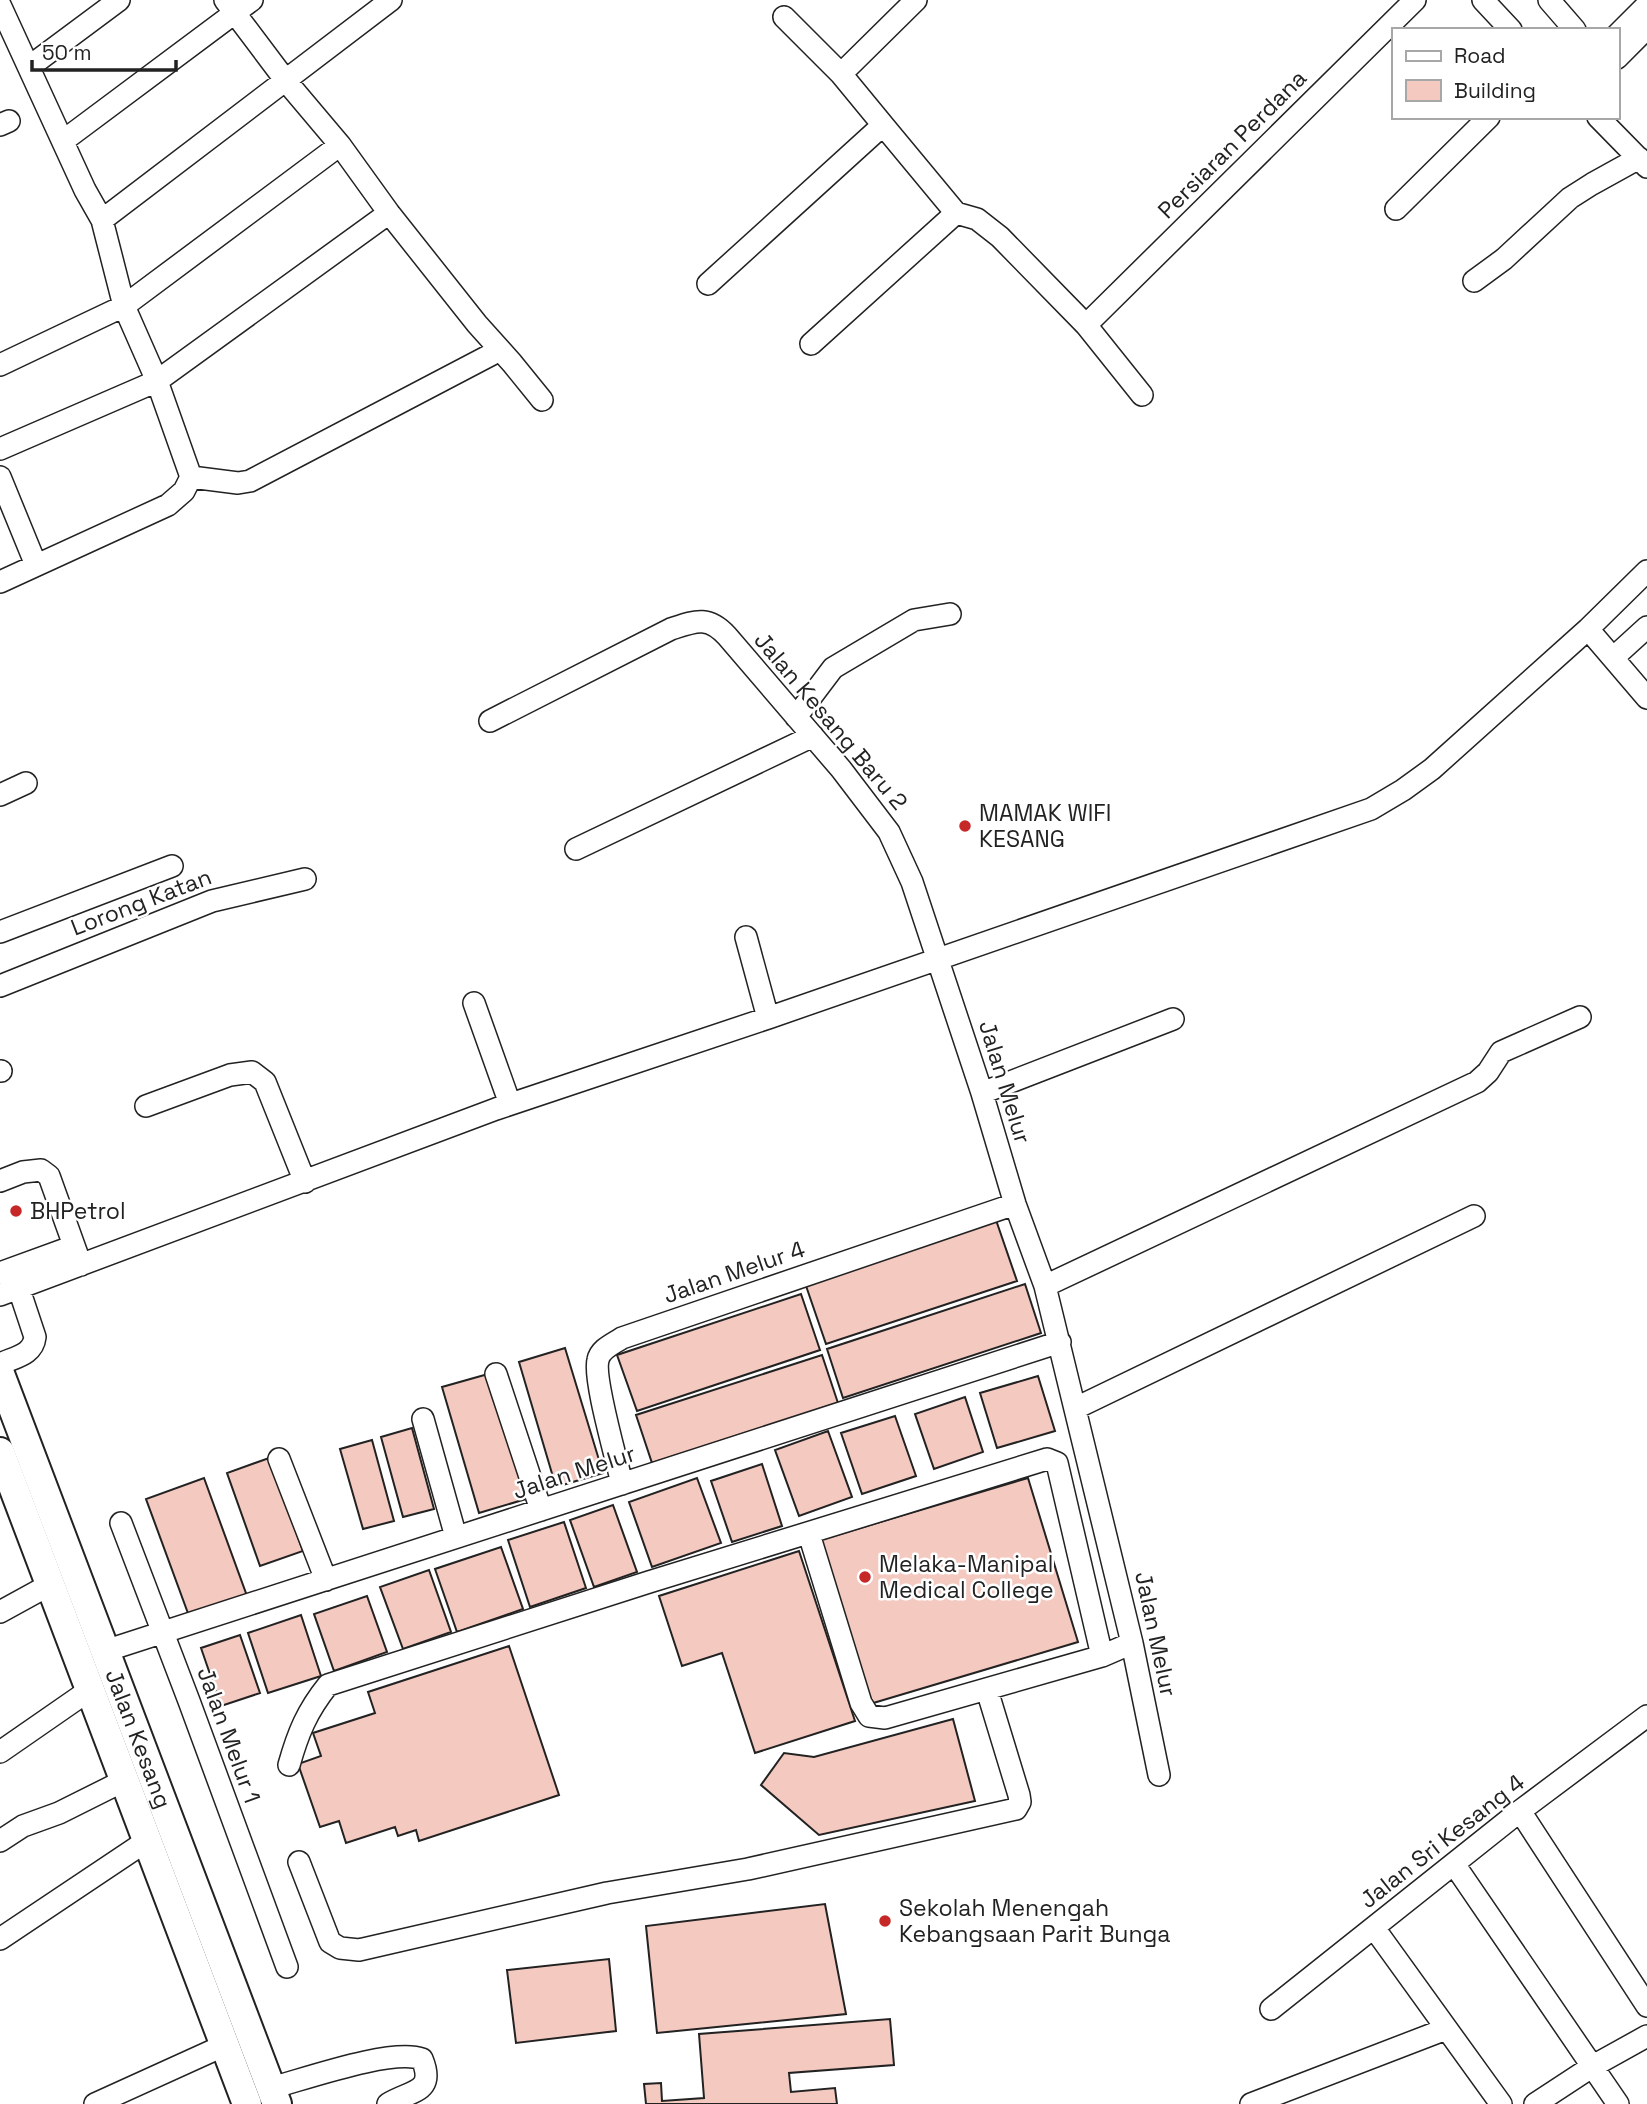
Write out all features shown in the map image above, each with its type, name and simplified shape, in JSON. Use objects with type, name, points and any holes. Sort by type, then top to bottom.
[{"type":"main road","name":"Jalan Kesang","points":[[0,1374],[274,2096]]},
{"type":"main road","name":"Jalan Kesang","points":[[0,1451],[5,1484],[51,1584],[247,2104]]},
{"type":"street","points":[[29,67],[119,0]]},
{"type":"street","points":[[63,141],[230,6],[252,0]]},
{"type":"street","points":[[103,220],[391,0]]},
{"type":"street","name":"Persiaran Perdana","points":[[1086,325],[1415,0]]},
{"type":"street","points":[[1483,0],[1509,28]]},
{"type":"street","points":[[1549,0],[1573,28]]},
{"type":"street","points":[[841,74],[911,2]]},
{"type":"street","points":[[0,5],[85,190],[103,220],[124,306],[157,381],[191,477],[184,491],[168,505],[0,582]]},
{"type":"street","points":[[1619,33],[1647,5]]},
{"type":"street","points":[[230,6],[286,81],[340,145],[389,213],[477,324],[542,400]]},
{"type":"street","points":[[784,18],[841,74],[956,213],[977,219],[1000,237],[1086,325],[1142,395]]},
{"type":"street","points":[[1619,56],[1647,28]]},
{"type":"street","points":[[1396,209],[1487,119]]},
{"type":"street","points":[[1474,281],[1504,259],[1570,198],[1592,184],[1643,163],[1600,119]]},
{"type":"street","points":[[708,284],[883,125]]},
{"type":"street","points":[[0,365],[124,306],[340,145]]},
{"type":"street","points":[[0,449],[157,381],[389,213]]},
{"type":"street","points":[[811,344],[956,213]]},
{"type":"street","points":[[191,477],[238,483],[250,481],[500,350]]},
{"type":"street","points":[[0,477],[36,565]]},
{"type":"street","points":[[0,1273],[78,1256],[305,1182],[510,1104],[768,1018],[1371,809],[1404,790],[1432,769],[1588,629],[1647,571]]},
{"type":"street","points":[[796,717],[833,668],[914,620],[950,614]]},
{"type":"street","name":"Jalan Kesang Baru 2","points":[[491,721],[671,629],[699,620],[718,626],[841,769],[889,832],[912,882],[939,958]]},
{"type":"street","points":[[1613,658],[1647,627]]},
{"type":"street","points":[[1588,629],[1647,698]]},
{"type":"street","points":[[576,849],[813,736]]},
{"type":"street","points":[[0,795],[26,783]]},
{"type":"street","points":[[0,932],[172,866]]},
{"type":"street","name":"Lorong Katan","points":[[0,986],[212,901],[305,879]]},
{"type":"street","points":[[746,937],[768,1018]]},
{"type":"street","name":"Jalan Melur","points":[[939,958],[1015,1204],[1045,1286],[1132,1643],[1159,1775]]},
{"type":"street","points":[[474,1003],[510,1104]]},
{"type":"street","points":[[1045,1286],[1478,1082],[1489,1072],[1501,1052],[1580,1017]]},
{"type":"street","points":[[982,1093],[1173,1019]]},
{"type":"street","points":[[146,1106],[230,1075],[252,1072],[265,1082],[305,1182]]},
{"type":"street","points":[[0,1181],[23,1172],[41,1170],[49,1176],[78,1256]]},
{"type":"street","name":"Jalan Melur 4","points":[[622,1484],[597,1377],[597,1359],[604,1349],[622,1338],[1015,1204]]},
{"type":"street","points":[[1076,1408],[1474,1216]]},
{"type":"street","points":[[0,1364],[29,1351],[34,1345],[35,1337],[9,1292],[78,1256]]},
{"type":"street","name":"Jalan Melur","points":[[105,1651],[1060,1342]]},
{"type":"street","points":[[496,1374],[541,1510]]},
{"type":"street","points":[[423,1419],[456,1537]]},
{"type":"street","points":[[279,1458],[326,1580]]},
{"type":"street","points":[[289,1765],[300,1729],[313,1704],[328,1685],[1047,1459],[1057,1462],[1102,1656]]},
{"type":"street","name":"Jalan Melur 1","points":[[121,1523],[287,1967]]},
{"type":"street","points":[[809,1534],[861,1703],[869,1716],[885,1718],[987,1690],[1102,1656],[1132,1643]]},
{"type":"street","points":[[11,1606],[51,1584]]},
{"type":"street","points":[[0,1752],[91,1689]]},
{"type":"street","points":[[299,1862],[330,1942],[340,1948],[359,1950],[607,1893],[748,1869],[1016,1809],[1020,1802],[1019,1795],[987,1690]]},
{"type":"street","name":"Jalan Sri Kesang 4","points":[[1271,2009],[1520,1811],[1647,1716]]},
{"type":"street","points":[[0,1841],[23,1826],[59,1813],[125,1780]]},
{"type":"street","points":[[1520,1811],[1647,2006]]},
{"type":"street","points":[[0,1939],[148,1840]]},
{"type":"street","points":[[1454,1864],[1618,2104]]},
{"type":"street","points":[[1374,1928],[1446,2029],[1491,2101]]},
{"type":"street","points":[[1251,2104],[1446,2029]]},
{"type":"street","points":[[1535,2104],[1593,2066],[1647,2036]]},
{"type":"street","points":[[95,2104],[225,2045]]},
{"type":"street","points":[[274,2096],[388,2057],[413,2056],[422,2059],[428,2079],[422,2087],[388,2104]]},
{"type":"building","points":[[996,1220],[1017,1281],[826,1344],[805,1283]]},
{"type":"building","points":[[1025,1284],[1041,1333],[843,1398],[827,1349]]},
{"type":"building","points":[[801,1294],[820,1350],[637,1411],[617,1355]]},
{"type":"building","points":[[565,1348],[603,1473],[556,1487],[519,1362]]},
{"type":"building","points":[[822,1355],[838,1403],[652,1463],[636,1415]]},
{"type":"building","points":[[488,1374],[526,1499],[479,1513],[442,1387]]},
{"type":"building","points":[[1038,1376],[1055,1431],[997,1448],[980,1393]]},
{"type":"building","points":[[965,1397],[983,1452],[934,1469],[915,1414]]},
{"type":"building","points":[[895,1416],[916,1476],[862,1494],[841,1433]]},
{"type":"building","points":[[412,1428],[434,1509],[403,1517],[381,1437]]},
{"type":"building","points":[[828,1431],[852,1497],[799,1516],[775,1450]]},
{"type":"building","points":[[372,1440],[394,1521],[363,1529],[340,1449]]},
{"type":"building","points":[[269,1458],[303,1551],[260,1566],[227,1473]]},
{"type":"building","points":[[762,1464],[782,1526],[732,1542],[711,1481]]},
{"type":"building","points":[[204,1478],[247,1596],[189,1616],[146,1499]]},
{"type":"building","points":[[697,1478],[721,1543],[652,1567],[629,1502]]},
{"type":"building","points":[[1028,1478],[1078,1642],[870,1704],[820,1540]]},
{"type":"building","points":[[613,1505],[637,1572],[594,1587],[570,1520]]},
{"type":"building","points":[[564,1522],[586,1588],[530,1607],[508,1540]]},
{"type":"building","points":[[501,1547],[523,1609],[457,1632],[435,1569]]},
{"type":"building","points":[[799,1551],[855,1721],[755,1753],[722,1653],[682,1666],[659,1596]]},
{"type":"building","points":[[429,1570],[451,1632],[403,1649],[380,1587]]},
{"type":"building","points":[[367,1596],[387,1652],[334,1671],[314,1614]]},
{"type":"building","points":[[301,1615],[321,1676],[268,1693],[248,1633]]},
{"type":"building","points":[[240,1635],[260,1693],[221,1706],[201,1648]]},
{"type":"building","points":[[509,1646],[559,1795],[419,1841],[416,1830],[398,1836],[395,1827],[346,1843],[339,1821],[320,1827],[298,1764],[321,1756],[313,1733],[375,1713],[368,1692]]},
{"type":"building","points":[[953,1719],[975,1801],[819,1835],[761,1785],[784,1753],[814,1757]]},
{"type":"building","points":[[825,1904],[846,2014],[657,2033],[646,1926]]},
{"type":"building","points":[[609,1959],[616,2031],[516,2043],[507,1970]]},
{"type":"building","points":[[890,2019],[894,2065],[789,2073],[791,2092],[835,2088],[837,2104],[646,2104],[644,2084],[661,2083],[662,2101],[704,2098],[699,2034]]},
{"type":"place","name":"MAMAK WIFI KESANG","points":[[965,826]]},
{"type":"place","name":"BHPetrol","points":[[16,1211]]},
{"type":"place","name":"Melaka-Manipal Medical College","points":[[865,1577]]},
{"type":"place","name":"Sekolah Menengah Kebangsaan Parit Bunga","points":[[885,1921]]}]
